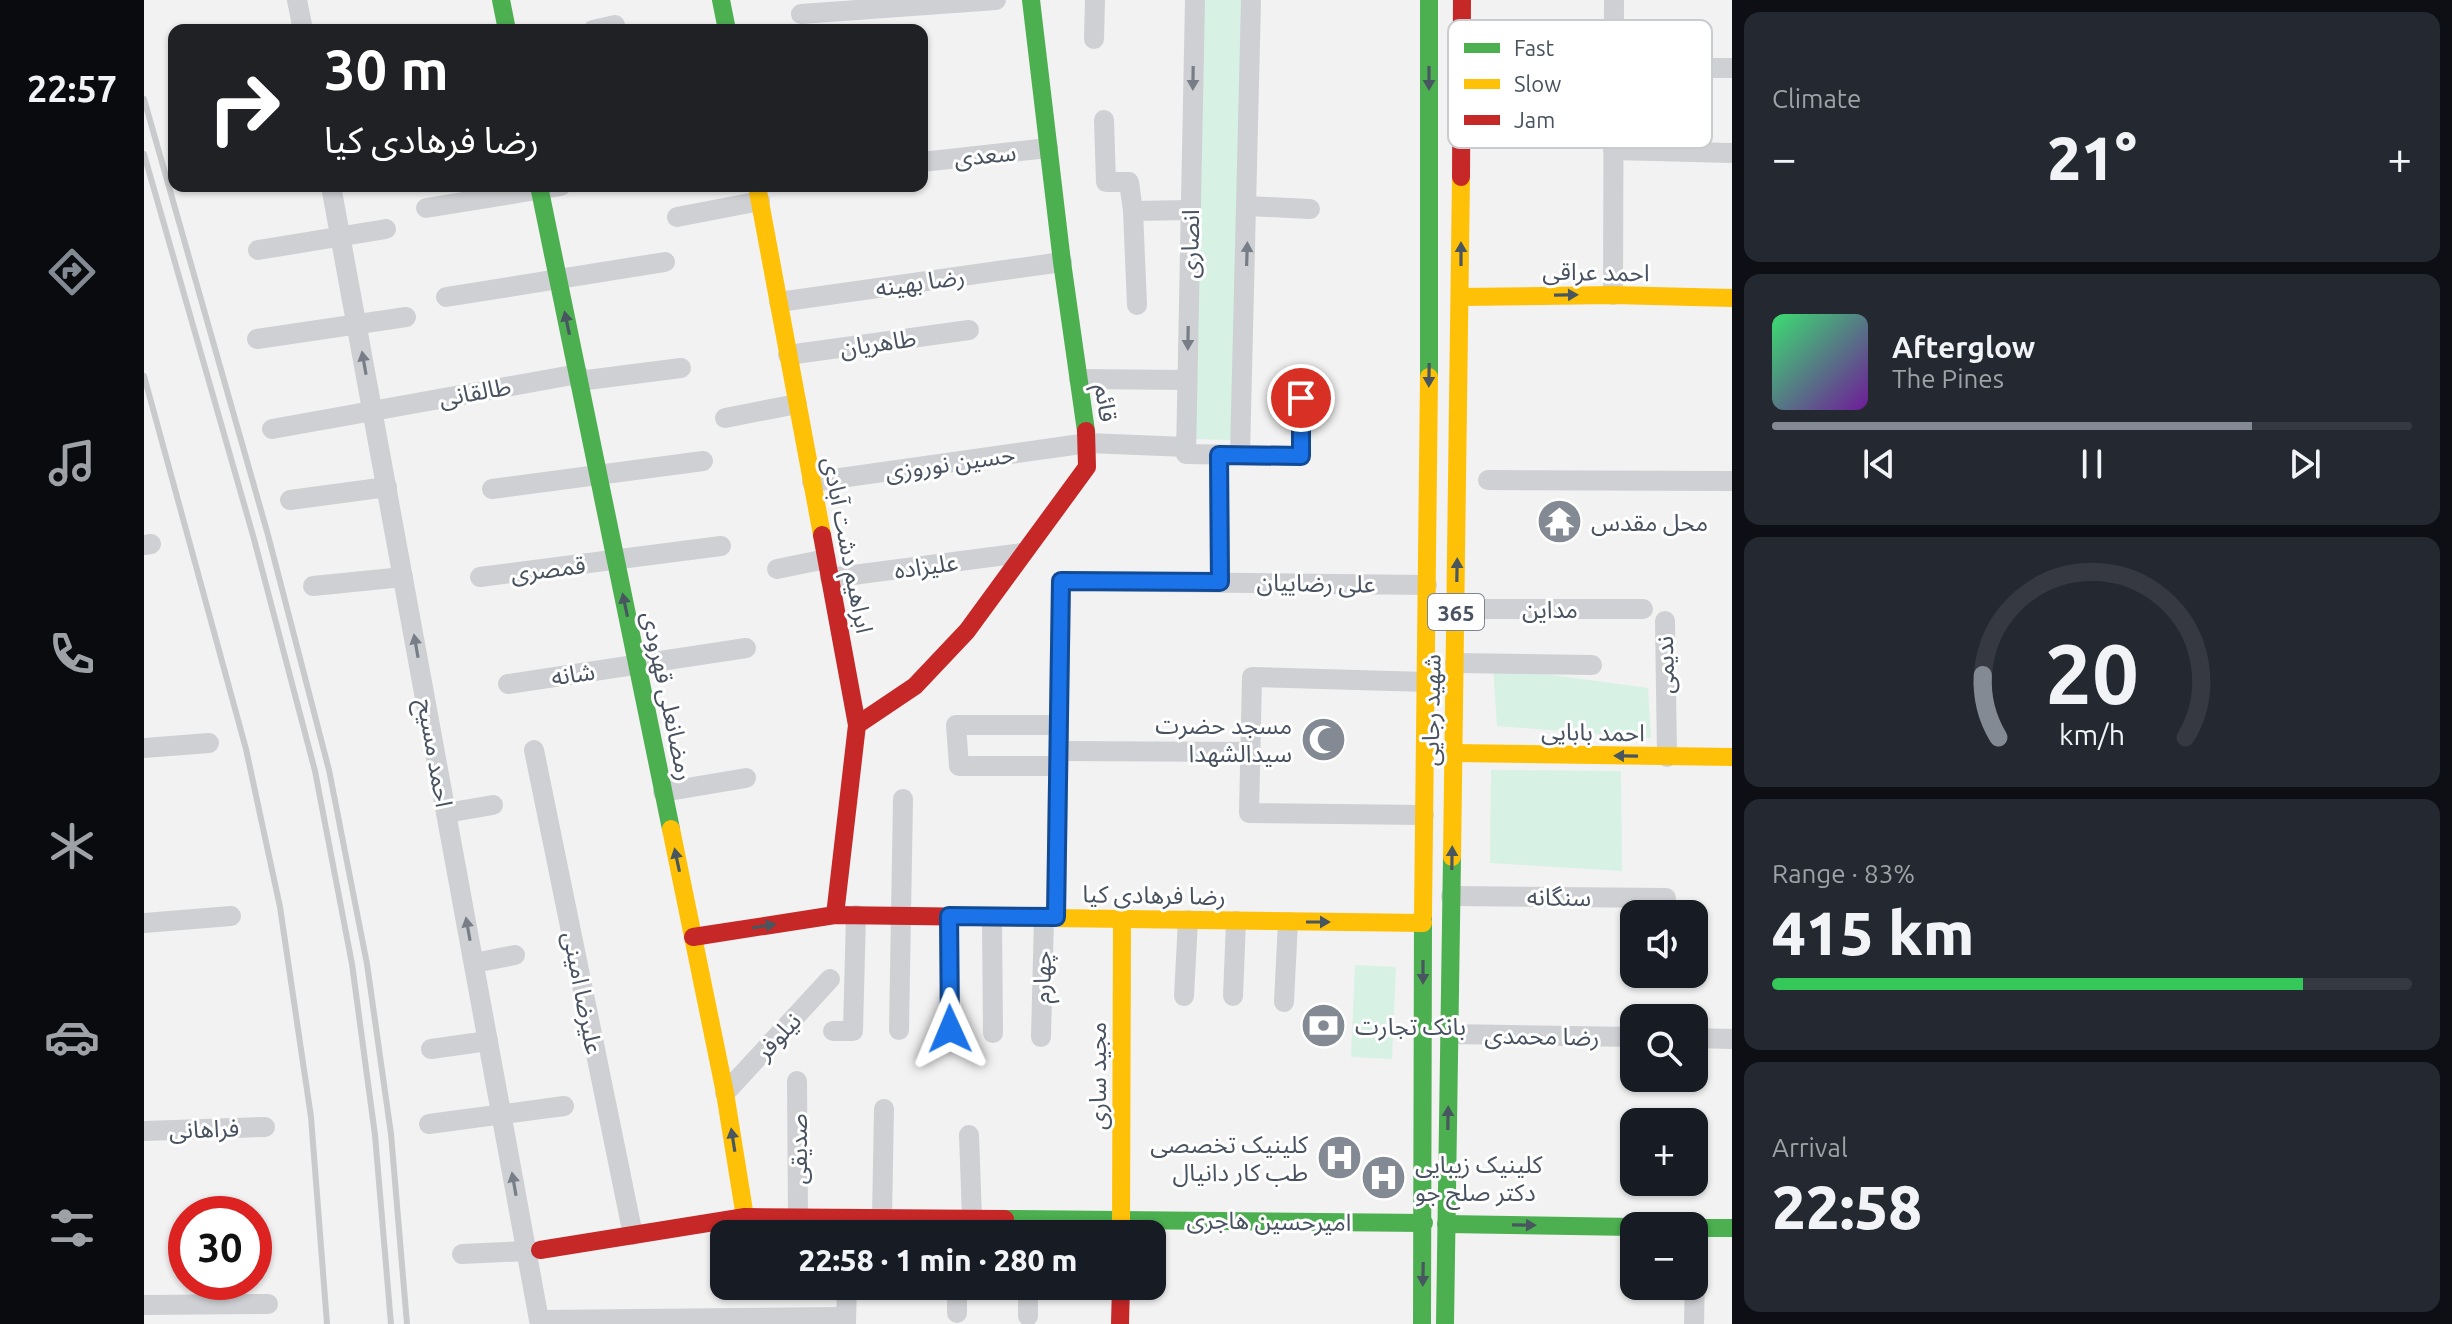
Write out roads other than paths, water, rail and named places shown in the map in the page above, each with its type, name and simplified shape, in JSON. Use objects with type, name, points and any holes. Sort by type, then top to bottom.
[{"type":"street","points":[[297,0],[302,24]]},
{"type":"street","points":[[501,0],[506,24]]},
{"type":"street","points":[[721,0],[726,24]]},
{"type":"street","points":[[801,14],[906,2],[996,0]]},
{"type":"street","name":"قائم","points":[[857,725],[915,686],[967,631],[1087,467],[1088,443],[1062,262],[1031,0]]},
{"type":"street","points":[[1094,39],[1095,0]]},
{"type":"street","name":"انصاری","points":[[1186,447],[1195,0]]},
{"type":"street","points":[[1240,455],[1251,0]]},
{"type":"street","name":"شهید رجایی","points":[[1422,1324],[1430,297],[1429,0]]},
{"type":"street","name":"شهید رجایی","points":[[1462,0],[1462,20]]},
{"type":"street","points":[[1104,120],[1106,182],[1129,182],[1137,305]]},
{"type":"street","name":"سعدی","points":[[928,161],[1048,148]]},
{"type":"street","name":"شهید رجایی","points":[[1445,1324],[1461,148]]},
{"type":"street","points":[[1613,295],[1613,150],[1732,153]]},
{"type":"street","name":"احمد مسیح","points":[[332,192],[502,1116],[533,1251],[539,1320],[613,1321]]},
{"type":"street","points":[[426,208],[516,192]]},
{"type":"street","name":"رمضانعلی قهرودی","points":[[540,192],[725,1093],[745,1217]]},
{"type":"street","points":[[677,217],[758,193]]},
{"type":"street","name":"ابراهیم دشت آبادی","points":[[758,193],[857,725],[846,915]]},
{"type":"street","points":[[1248,206],[1310,209]]},
{"type":"street","points":[[1133,211],[1191,210]]},
{"type":"street","points":[[258,250],[386,229]]},
{"type":"street","points":[[446,297],[665,262]]},
{"type":"street","name":"رضا بهینه","points":[[779,302],[1062,262]]},
{"type":"street","name":"احمد عراقی","points":[[1430,297],[1613,295],[1732,298]]},
{"type":"street","points":[[257,339],[406,317]]},
{"type":"street","name":"طاهریان","points":[[788,355],[969,330]]},
{"type":"street","name":"طالقانی","points":[[272,429],[578,378],[681,368]]},
{"type":"street","points":[[1079,379],[1187,380]]},
{"type":"street","points":[[1186,447],[1186,454],[1301,456],[1301,398]]},
{"type":"street","points":[[725,418],[797,404]]},
{"type":"street","name":"حسین نوروزی","points":[[812,482],[1088,443],[1186,447]]},
{"type":"street","points":[[1219,455],[1220,582]]},
{"type":"street","points":[[492,489],[703,461]]},
{"type":"street","points":[[1488,480],[1732,481]]},
{"type":"street","points":[[290,500],[387,487]]},
{"type":"street","name":"قمصری","points":[[480,577],[721,546]]},
{"type":"street","name":"علیزاده","points":[[777,569],[828,569],[1022,553]]},
{"type":"street","points":[[313,586],[403,577]]},
{"type":"street","name":"علی رضاییان","points":[[1061,581],[1427,585]]},
{"type":"street","name":"چهارم","points":[[1041,1037],[1058,758],[1061,581]]},
{"type":"street","name":"مداین","points":[[1456,609],[1643,609]]},
{"type":"street","name":"ندیمی","points":[[1665,621],[1667,757]]},
{"type":"street","name":"شانه","points":[[508,684],[746,648]]},
{"type":"street","points":[[1455,663],[1592,665]]},
{"type":"street","points":[[1424,815],[1249,813],[1252,677],[1426,682]]},
{"type":"street","points":[[1059,725],[956,725],[959,766],[1058,758],[1251,752]]},
{"type":"street","points":[[144,748],[209,743]]},
{"type":"street","name":"علیرضا امینی","points":[[534,750],[633,1235]]},
{"type":"street","name":"احمد بابایی","points":[[1425,754],[1732,757]]},
{"type":"street","points":[[663,792],[746,778]]},
{"type":"street","points":[[899,1030],[903,799]]},
{"type":"street","points":[[446,813],[493,805]]},
{"type":"street","name":"سنگانه","points":[[1451,896],[1666,898]]},
{"type":"street","points":[[833,1031],[853,1031],[846,915]]},
{"type":"street","name":"رضا فرهادی کیا","points":[[693,937],[846,915],[1423,923]]},
{"type":"street","points":[[144,923],[231,916]]},
{"type":"street","points":[[949,916],[950,1029]]},
{"type":"street","points":[[992,917],[993,1033]]},
{"type":"street","name":"مجید ساری","points":[[1121,1220],[1122,919]]},
{"type":"street","points":[[1184,996],[1188,920]]},
{"type":"street","points":[[1233,996],[1236,921]]},
{"type":"street","points":[[1284,1002],[1288,922]]},
{"type":"street","points":[[474,963],[515,955]]},
{"type":"street","name":"نیلوفر","points":[[725,1093],[830,979]]},
{"type":"street","name":"رضا محمدی","points":[[1449,1034],[1620,1037]]},
{"type":"street","points":[[1708,1038],[1732,1039]]},
{"type":"street","points":[[431,1049],[488,1041]]},
{"type":"street","name":"صدیقی","points":[[797,1081],[798,1216]]},
{"type":"street","points":[[429,1124],[564,1106]]},
{"type":"street","points":[[882,1217],[884,1109]]},
{"type":"street","name":"فراهانی","points":[[144,1131],[265,1127]]},
{"type":"street","points":[[963,1220],[969,1135]]},
{"type":"street","name":"امیرحسین هاجری","points":[[462,1254],[533,1251],[745,1217],[798,1216],[820,1220]]},
{"type":"street","name":"امیرحسین هاجری","points":[[869,1220],[882,1217],[922,1220]]},
{"type":"street","name":"امیرحسین هاجری","points":[[1166,1226],[1424,1223],[1620,1227]]},
{"type":"street","points":[[1708,1228],[1732,1228]]},
{"type":"street","points":[[613,1321],[846,1320],[847,1300]]},
{"type":"street","points":[[957,1300],[957,1313]]},
{"type":"street","points":[[1028,1300],[1028,1316]]},
{"type":"street","points":[[1120,1324],[1121,1300]]},
{"type":"street","points":[[1694,1300],[1694,1324]]},
{"type":"street","points":[[144,1305],[268,1304]]},
{"type":"railway","points":[[144,99],[168,183]]},
{"type":"railway","points":[[144,154],[254,539],[315,771],[352,964],[375,1135],[391,1324]]},
{"type":"railway","points":[[170,192],[268,535],[329,770],[367,964],[391,1134],[407,1324]]},
{"type":"railway","points":[[144,376],[246,749],[280,907],[311,1117],[327,1324]]},
{"type":"place","name":"محل مقدس","points":[[1560,522]]},
{"type":"place","name":"مسجد حضرت سیدالشهدا","points":[[1323,739]]},
{"type":"place","name":"بانک تجارت","points":[[1324,1026]]},
{"type":"place","name":"کلینیک تخصصی طب کار دانیال","points":[[1339,1158]]},
{"type":"place","name":"کلینیک زیبایی دکتر صلح جو","points":[[1384,1178]]}]
